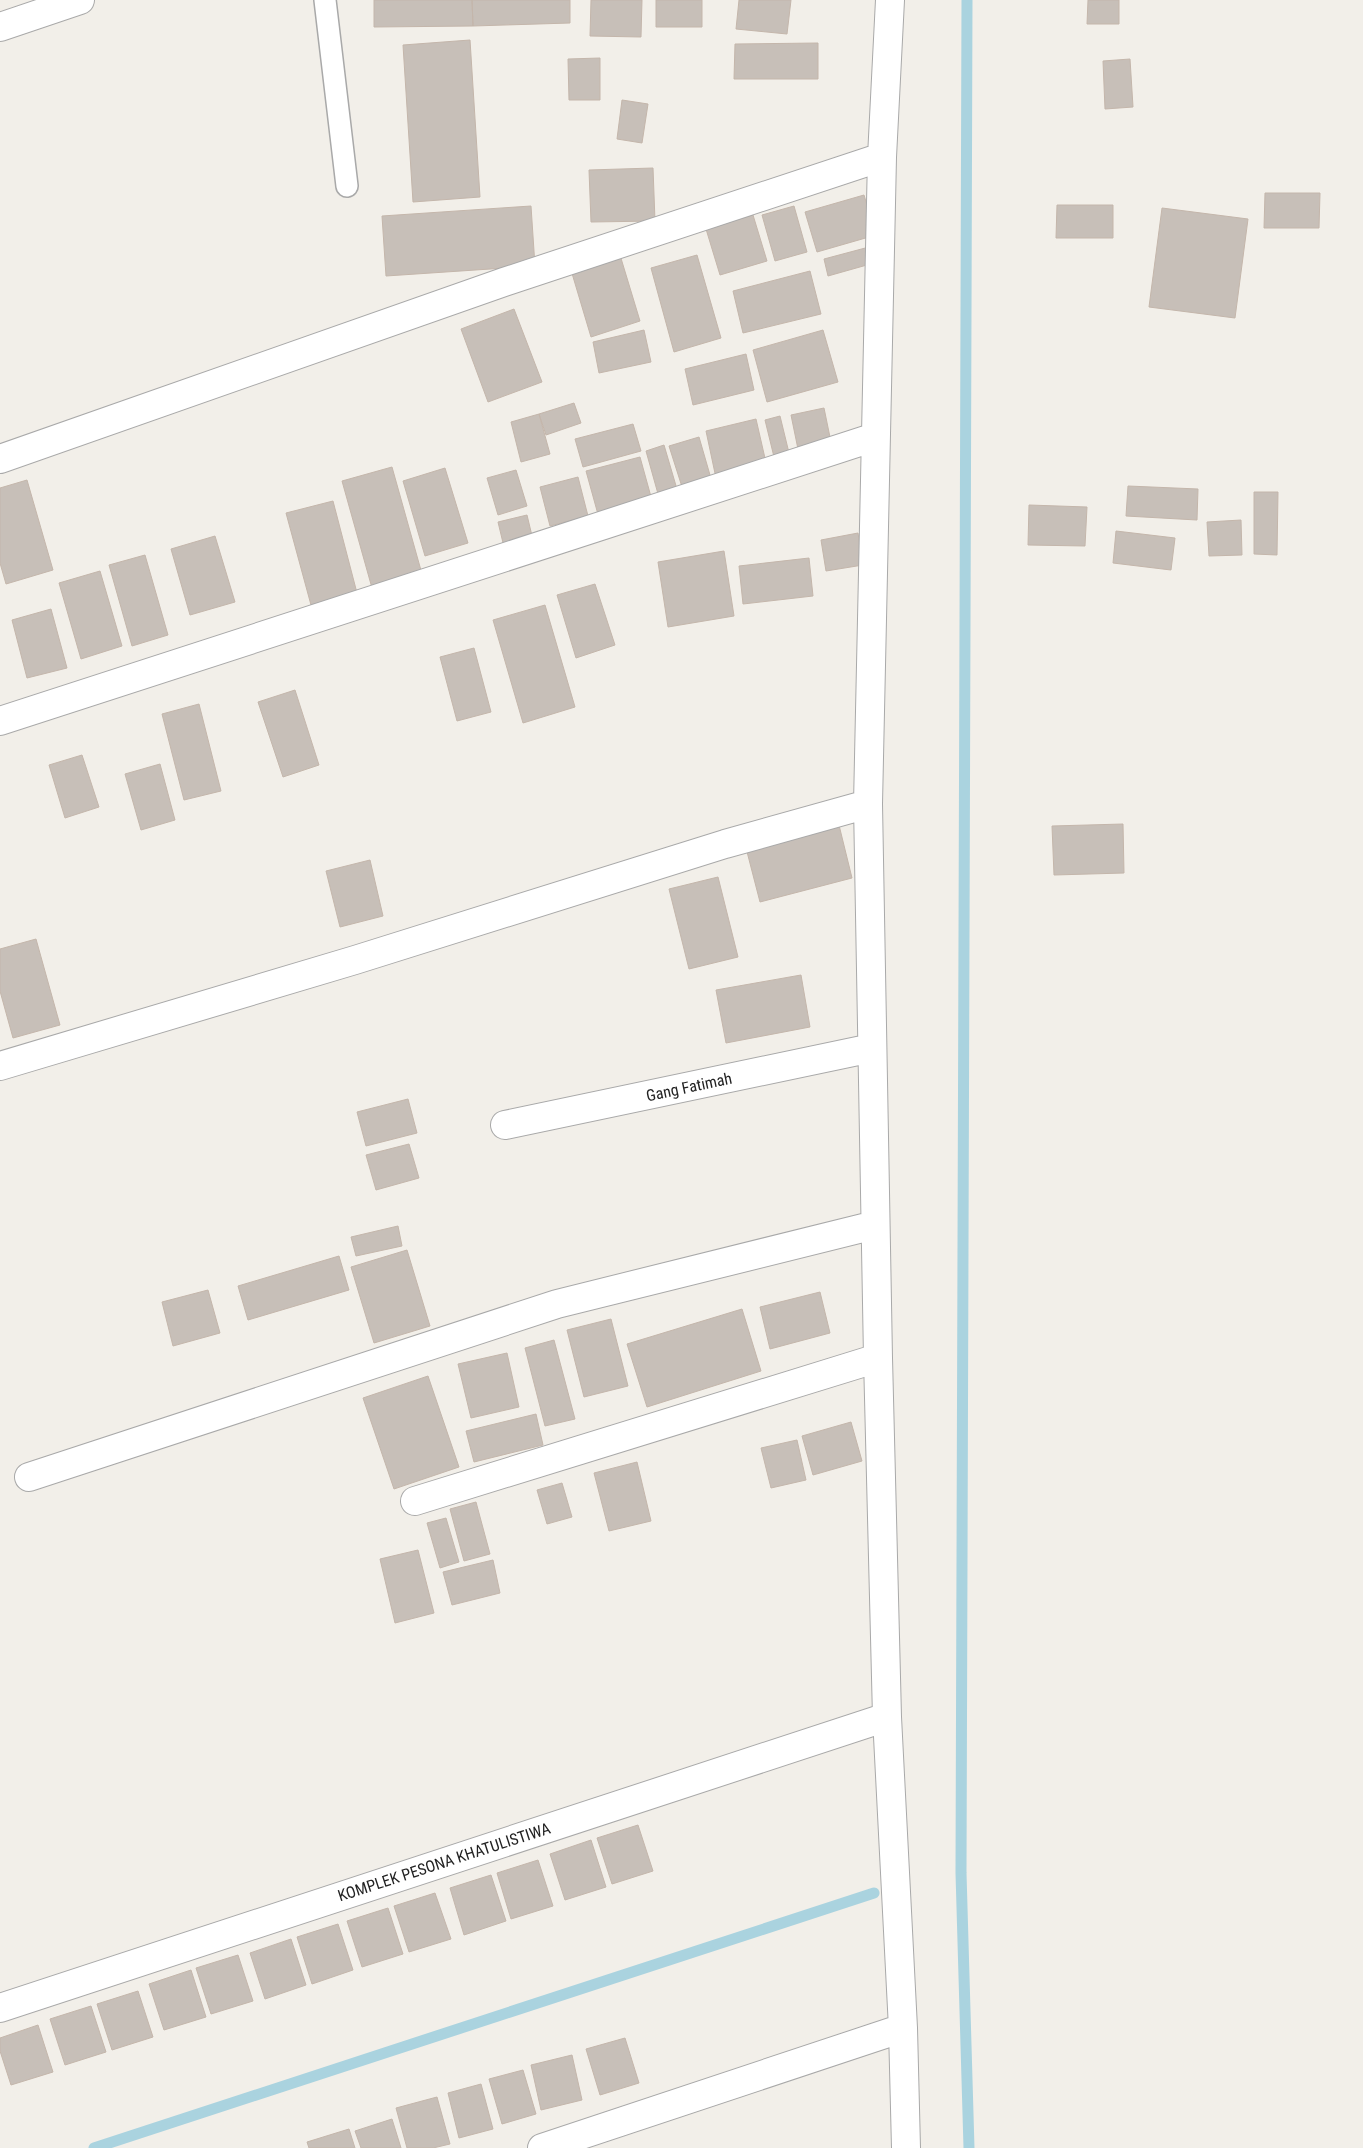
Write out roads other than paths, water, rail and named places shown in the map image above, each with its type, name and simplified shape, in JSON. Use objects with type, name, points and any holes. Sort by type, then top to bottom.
[{"type":"street","points":[[0,28],[80,0]]},
{"type":"street","points":[[890,0],[882,156],[868,804],[875,1224],[887,1717],[906,2148]]},
{"type":"street","points":[[0,459],[504,282],[882,156]]},
{"type":"street","points":[[0,721],[876,437]]},
{"type":"street","points":[[0,1066],[356,960],[725,844],[868,804]]},
{"type":"street","name":"Gang Fatimah","points":[[505,1125],[872,1048]]},
{"type":"street","points":[[29,1476],[557,1304],[875,1224]]},
{"type":"street","points":[[414,1501],[878,1358]]},
{"type":"street","name":"KOMPLEK PESONA KHATULISTIWA","points":[[0,2008],[887,1717]]},
{"type":"street","points":[[542,2148],[902,2028]]},
{"type":"lane","points":[[325,0],[347,186]]},
{"type":"waterway","points":[[967,0],[961,1873],[969,2148]]},
{"type":"waterway","points":[[94,2148],[874,1893]]}]
